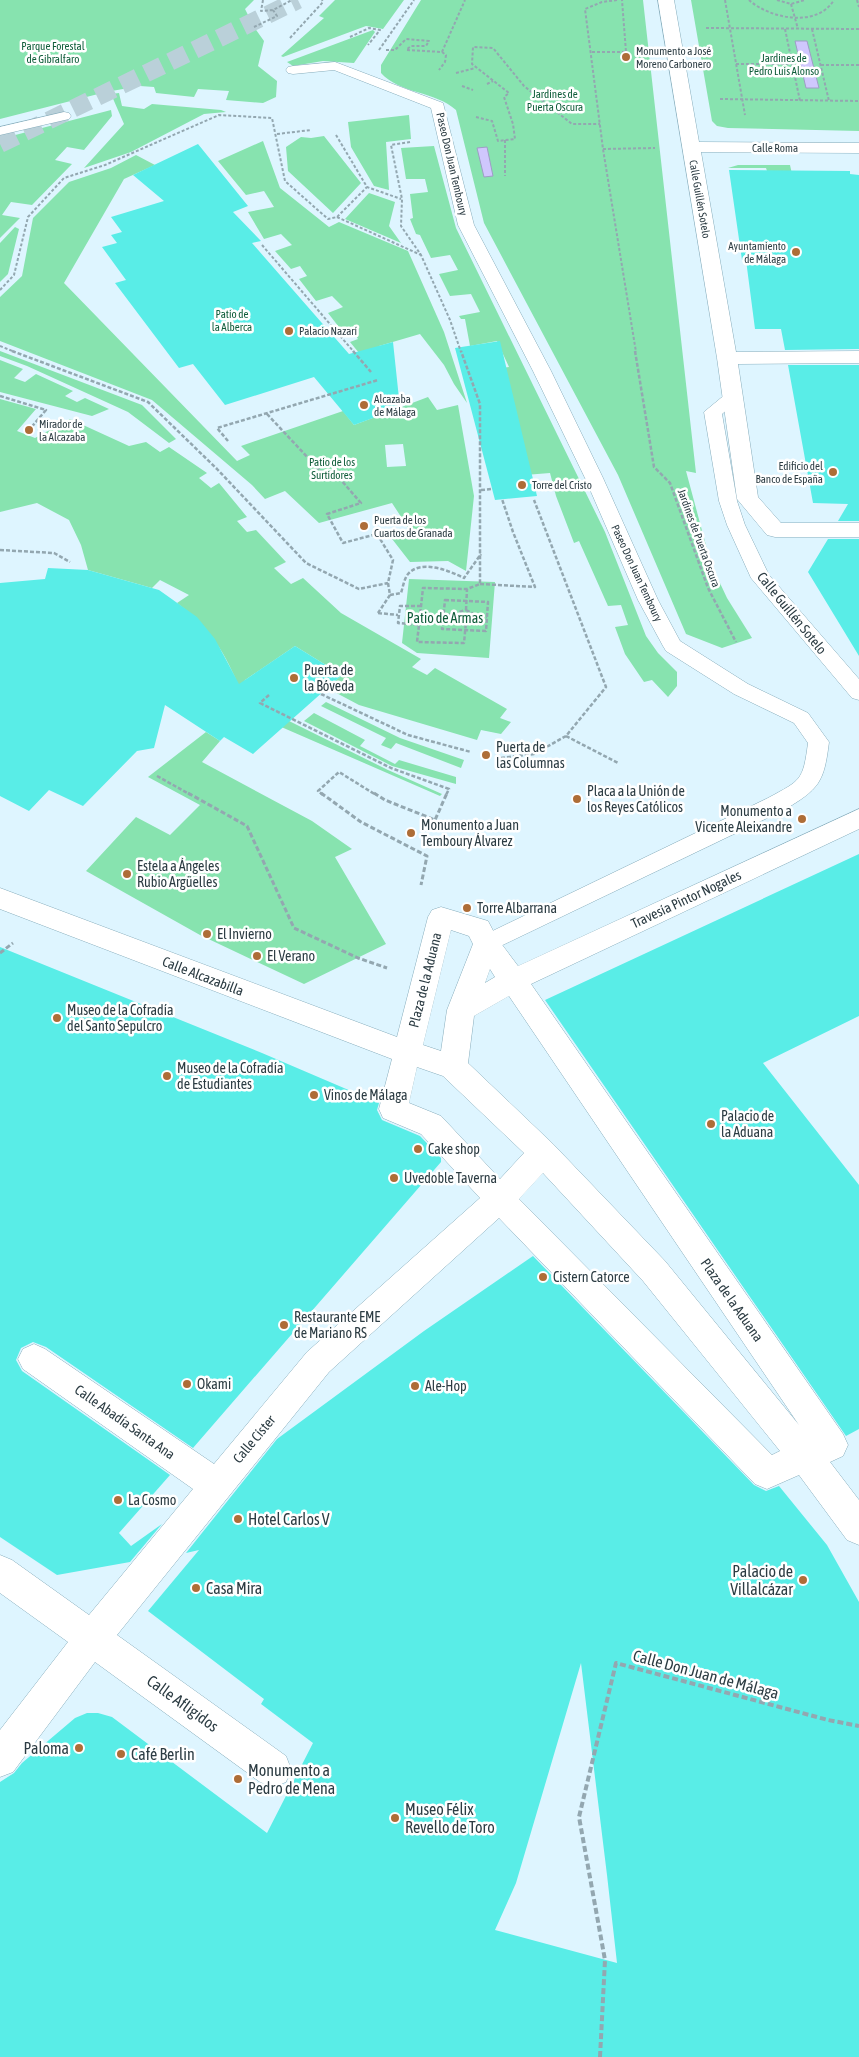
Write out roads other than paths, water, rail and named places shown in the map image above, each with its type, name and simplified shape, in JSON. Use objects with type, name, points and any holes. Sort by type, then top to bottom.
[{"type":"street","name":"Calle Guillén Sotelo","points":[[666,0],[728,358],[748,499],[775,530]]},
{"type":"street","name":"Calle Roma","points":[[691,147],[859,148]]},
{"type":"street","points":[[728,358],[859,357]]},
{"type":"street","points":[[775,530],[859,530]]},
{"type":"street","name":"Travesía Pintor Nogales","points":[[461,1010],[513,980],[859,818]]},
{"type":"street","name":"Calle Alcazabilla","points":[[0,898],[376,1042],[454,1067]]},
{"type":"street","name":"Plaza de la Aduana","points":[[441,916],[479,928],[486,944],[513,980],[832,1445],[767,1473],[552,1254],[431,1125],[393,1109],[441,916]]},
{"type":"street","points":[[486,944],[461,1010],[454,1067],[544,1153],[654,1271],[836,1496],[859,1528]]},
{"type":"street","name":"Calle Císter","points":[[0,1758],[92,1638],[318,1362],[501,1198],[544,1153]]},
{"type":"street","name":"Calle Abadía Santa Ana","points":[[34,1359],[216,1485]]},
{"type":"street","name":"Calle Afligidos","points":[[0,1572],[273,1769]]},
{"type":"lane","name":"Paseo Don Juan Temboury","points":[[293,70],[335,66],[438,106],[441,112],[466,225],[542,371],[594,478],[648,600],[673,646],[741,689],[800,718],[819,742],[815,772],[807,786],[776,804],[486,944]]},
{"type":"lane","points":[[0,124],[55,118],[0,132]]},
{"type":"lane","name":"Calle Guillén Sotelo","points":[[733,397],[713,412],[728,501],[736,525],[761,578],[859,693]]},
{"type":"lane","points":[[736,525],[775,530]]},
{"type":"tunnel","points":[[0,144],[298,0]]},
{"type":"place","name":"Monumento a José Moreno Carbonero","points":[[626,57]]},
{"type":"place","name":"Ayuntamiento de Málaga","points":[[796,252]]},
{"type":"place","name":"Palacio Nazarí","points":[[289,331]]},
{"type":"place","name":"Alcazaba de Málaga","points":[[364,405]]},
{"type":"place","name":"Mirador de la Alcazaba","points":[[29,430]]},
{"type":"place","name":"Edificio del Banco de España","points":[[833,472]]},
{"type":"place","name":"Torre del Cristo","points":[[522,485]]},
{"type":"place","name":"Puerta de los Cuartos de Granada","points":[[364,526]]},
{"type":"place","name":"Puerta de la Bóveda","points":[[294,678]]},
{"type":"place","name":"Puerta de las Columnas","points":[[486,755]]},
{"type":"place","name":"Placa a la Unión de los Reyes Católicos","points":[[577,799]]},
{"type":"place","name":"Monumento a Vicente Aleixandre","points":[[802,819]]},
{"type":"place","name":"Monumento a Juan Temboury Álvarez","points":[[411,833]]},
{"type":"place","name":"Estela a Ángeles Rubio Argüelles","points":[[127,874]]},
{"type":"place","name":"Torre Albarrana","points":[[467,908]]},
{"type":"place","name":"El Invierno","points":[[207,934]]},
{"type":"place","name":"El Verano","points":[[257,956]]},
{"type":"place","name":"Museo de la Cofradía del Santo Sepulcro","points":[[57,1018]]},
{"type":"place","name":"Museo de la Cofradía de Estudiantes","points":[[167,1076]]},
{"type":"place","name":"Vinos de Málaga","points":[[314,1095]]},
{"type":"place","name":"Palacio de la Aduana","points":[[711,1124]]},
{"type":"place","name":"Cake shop","points":[[418,1149]]},
{"type":"place","name":"Uvedoble Taverna","points":[[394,1178]]},
{"type":"place","name":"Cistern Catorce","points":[[543,1277]]},
{"type":"place","name":"Restaurante EME de Mariano RS","points":[[284,1325]]},
{"type":"place","name":"Okami","points":[[187,1384]]},
{"type":"place","name":"Ale-Hop","points":[[415,1386]]},
{"type":"place","name":"La Cosmo","points":[[118,1500]]},
{"type":"place","name":"Hotel Carlos V","points":[[238,1519]]},
{"type":"place","name":"Palacio de Villalcázar","points":[[803,1580]]},
{"type":"place","name":"Casa Mira","points":[[196,1588]]},
{"type":"place","name":"Paloma","points":[[79,1748]]},
{"type":"place","name":"Café Berlin","points":[[121,1754]]},
{"type":"place","name":"Monumento a Pedro de Mena","points":[[238,1779]]},
{"type":"place","name":"Museo Félix Revello de Toro","points":[[395,1818]]},
{"type":"park label","name":"Parque Forestal de Gibralfaro","points":[[53,52]]},
{"type":"park label","name":"Jardines de Pedro Luis Alonso","points":[[784,64]]},
{"type":"park label","name":"Jardines de Puerta Oscura","points":[[555,100]]},
{"type":"park label","name":"Patio de la Alberca","points":[[232,320]]},
{"type":"park label","name":"Patio de los Surtidores","points":[[332,468]]},
{"type":"park label","name":"Patio de Armas","points":[[445,618]]}]
